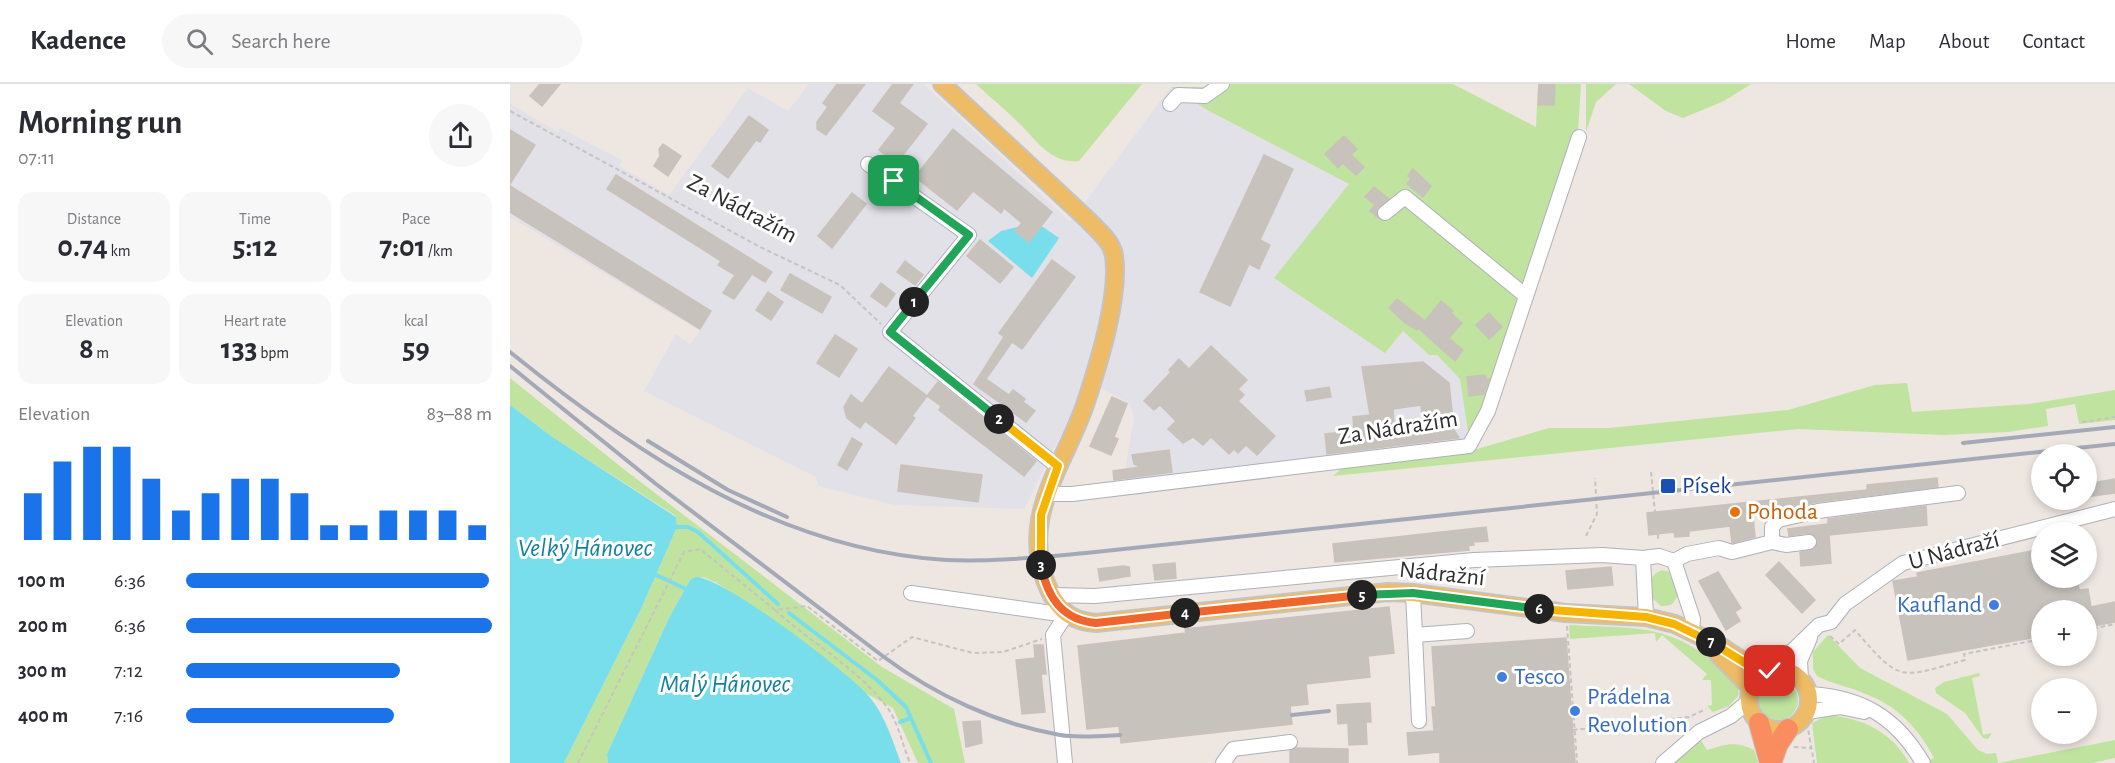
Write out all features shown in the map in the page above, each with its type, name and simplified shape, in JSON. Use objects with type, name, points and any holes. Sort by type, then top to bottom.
[{"type":"highway","points":[[1753,706],[1771,763]]},
{"type":"highway","points":[[1771,763],[1778,744],[1798,728]]},
{"type":"main road","points":[[942,84],[1088,220],[1110,244],[1114,255],[1109,322],[1087,401],[1046,494],[1039,524],[1039,558],[1052,596],[1066,615]]},
{"type":"main road","name":"Nádražní","points":[[1066,615],[1081,622],[1096,623],[1388,592],[1413,593],[1566,613],[1646,617],[1692,631],[1771,672]]},
{"type":"main road","name":"Nádražní","points":[[1692,631],[1753,706]]},
{"type":"main road","points":[[1787,670],[1805,686],[1798,728],[1772,729],[1753,706],[1771,672],[1787,670]]},
{"type":"street","points":[[1170,104],[1178,95],[1205,96],[1222,84]]},
{"type":"street","name":"Za Nádražím","points":[[1046,494],[1072,494],[1469,446],[1488,411],[1579,137]]},
{"type":"street","points":[[868,164],[969,235],[890,332],[1058,466]]},
{"type":"street","points":[[1385,213],[1405,197],[1526,296]]},
{"type":"street","points":[[1772,542],[1772,527],[1778,520],[1818,511],[1958,493]]},
{"type":"street","name":"U Nádraží","points":[[1771,672],[1786,657],[1819,633],[1824,622],[1831,622],[1845,604],[1903,563],[2115,509]]},
{"type":"street","points":[[1052,596],[1095,596],[1474,560],[1602,555],[1642,558],[1659,556],[1674,561],[1687,554],[1719,548],[1732,552],[1772,542],[1786,544],[1809,542]]},
{"type":"street","points":[[1642,558],[1646,617]]},
{"type":"street","points":[[1674,561],[1693,619],[1692,631]]},
{"type":"street","points":[[911,593],[1066,615],[1053,635],[1065,763]]},
{"type":"street","points":[[1413,593],[1419,721]]},
{"type":"street","points":[[1414,635],[1467,632]]},
{"type":"street","points":[[1819,633],[1800,661],[1805,686],[1852,700],[1883,717],[1898,728],[1923,763]]},
{"type":"street","points":[[1663,763],[1699,732],[1753,706]]},
{"type":"street","points":[[1798,728],[1840,707],[1883,717]]},
{"type":"street","points":[[1223,763],[1233,749],[1290,742]]},
{"type":"path","name":"Za Nádražím","points":[[510,111],[760,246],[840,285],[890,332]]},
{"type":"path","points":[[2082,422],[2115,417]]},
{"type":"path","points":[[1651,472],[1655,512]]},
{"type":"path","points":[[1586,536],[1598,514],[1595,478]]},
{"type":"path","points":[[1658,534],[1658,540]]},
{"type":"path","points":[[578,763],[684,552],[700,549],[796,629],[857,675],[888,709],[910,763]]},
{"type":"path","points":[[775,610],[807,606],[878,661],[912,637],[973,652],[1003,652],[1053,635]]},
{"type":"path","points":[[1567,623],[1577,763]]},
{"type":"path","points":[[2097,628],[2115,624]]},
{"type":"path","points":[[1819,633],[1832,636],[1839,644],[1855,630],[1890,667],[1905,674],[1917,675],[1965,660],[1964,654],[2031,641]]},
{"type":"path","points":[[1574,730],[1689,717],[1706,709]]},
{"type":"path","points":[[1798,728],[1812,748]]},
{"type":"path","points":[[1798,728],[1812,748],[1814,763]]},
{"type":"shaded area","points":[[809,84],[924,84],[1070,222],[1171,87],[1209,111],[1349,184],[1357,332],[1385,353],[1403,331],[1429,355],[1437,354],[1460,379],[1469,438],[1459,445],[1127,484],[1126,466],[1134,418],[1130,404],[1088,381],[1024,509],[895,505],[819,486],[816,477],[644,391],[676,334],[690,344],[700,331],[510,217],[510,104],[558,132],[560,128],[622,160],[619,166],[669,195],[748,88],[788,111]]},
{"type":"green space","points":[[976,84],[1142,84],[1079,161],[1070,161],[1047,151]]},
{"type":"green space","points":[[1211,84],[1453,84],[1536,127],[1538,84],[1581,84],[1577,148],[1498,382],[1469,438],[1460,379],[1437,355],[1429,355],[1403,331],[1385,353],[1274,278],[1349,184],[1209,111],[1171,87],[1207,87]]},
{"type":"green space","points":[[1586,84],[1616,84],[1596,102],[1586,132]]},
{"type":"green space","points":[[1629,84],[1751,84],[1724,101],[1683,118],[1666,111]]},
{"type":"green space","points":[[510,378],[621,467],[882,667],[954,709],[965,763],[918,763],[893,708],[867,694],[793,635],[717,583],[703,577],[690,580],[669,618],[607,754],[608,763],[564,763],[641,609],[677,527],[676,516],[551,436],[510,405]]},
{"type":"green space","points":[[1907,383],[1912,412],[2029,404],[2115,390],[2115,420],[2079,424],[2075,404],[2046,409],[2048,426],[2008,432],[1944,435],[1798,429],[1333,476],[1344,466],[1467,452],[1549,428],[1609,428],[1788,410],[1875,385]]},
{"type":"green space","points":[[1662,570],[1669,572],[1678,595],[1672,604],[1667,606],[1661,606],[1651,597],[1652,578]]},
{"type":"green space","points":[[1569,625],[1634,628],[1669,636],[1686,643],[1724,670],[1737,685],[1738,696],[1729,706],[1713,712],[1707,706],[1712,705],[1711,680],[1702,680],[1707,674],[1662,635],[1656,642],[1655,633],[1570,639]]},
{"type":"green space","points":[[1828,635],[1860,668],[1947,714],[1978,750],[1987,754],[1996,753],[1998,763],[1924,763],[1934,758],[1922,737],[1898,712],[1877,699],[1817,676],[1813,669],[1813,652]]},
{"type":"green space","points":[[1979,673],[1980,676],[1972,678],[1983,735],[1992,733],[1988,739],[1983,738],[1965,713],[1936,693],[1935,688],[1944,682]]},
{"type":"green space","points":[[1778,680],[1792,686],[1798,700],[1792,714],[1778,720],[1764,714],[1758,700],[1764,686]]},
{"type":"green space","points":[[1828,715],[1853,719],[1875,728],[1894,743],[1909,763],[1817,763],[1812,723]]},
{"type":"green space","points":[[1700,739],[1707,750],[1731,744],[1748,747],[1754,750],[1758,763],[1673,763]]},
{"type":"green space","points":[[2115,740],[2115,758],[2092,763],[1998,763],[2097,744]]},
{"type":"water","points":[[1021,226],[1043,227],[1059,238],[1032,278],[988,241],[1001,231]]},
{"type":"water","name":"Velký Hánovec","points":[[510,405],[551,436],[676,517],[677,527],[641,609],[564,763],[510,763]]},
{"type":"water","name":"Malý Hánovec","points":[[696,577],[711,581],[732,592],[783,626],[853,681],[878,709],[901,763],[608,763],[607,754],[669,618],[690,580]]},
{"type":"building","points":[[540,84],[560,84],[542,106],[530,96]]},
{"type":"building","points":[[837,84],[865,84],[826,135],[817,129],[817,122],[828,107],[823,103]]},
{"type":"building","points":[[893,84],[913,84],[899,103],[927,124],[896,164],[879,150],[896,128],[873,111]]},
{"type":"building","points":[[1539,84],[1555,84],[1554,105],[1538,105]]},
{"type":"building","points":[[749,116],[768,130],[760,142],[756,140],[728,178],[712,166]]},
{"type":"building","points":[[953,129],[1052,212],[1029,242],[1015,231],[1022,223],[1004,208],[1001,213],[973,191],[957,210],[915,177]]},
{"type":"building","points":[[510,130],[535,145],[510,184]]},
{"type":"building","points":[[1344,136],[1357,149],[1351,155],[1364,167],[1356,175],[1343,163],[1338,168],[1325,154]]},
{"type":"building","points":[[663,144],[681,156],[668,176],[654,166],[660,156],[659,149]]},
{"type":"building","points":[[1264,155],[1293,169],[1260,240],[1270,245],[1259,269],[1249,264],[1230,306],[1200,292]]},
{"type":"building","points":[[1413,169],[1431,186],[1423,197],[1407,184],[1411,179],[1408,176]]},
{"type":"building","points":[[616,175],[772,272],[765,282],[752,274],[734,299],[723,293],[735,275],[718,265],[721,261],[607,189]]},
{"type":"building","points":[[510,186],[711,311],[700,329],[510,212]]},
{"type":"building","points":[[1374,187],[1389,199],[1377,209],[1377,217],[1370,211],[1375,205],[1365,197]]},
{"type":"building","points":[[852,193],[866,204],[832,248],[818,236]]},
{"type":"building","points":[[980,240],[1013,267],[1000,283],[967,256]]},
{"type":"building","points":[[1052,260],[1075,277],[1022,349],[1012,342],[986,379],[1009,395],[1013,390],[1025,399],[1023,402],[1035,411],[1026,422],[974,384],[1004,337],[999,333]]},
{"type":"building","points":[[905,261],[923,275],[915,285],[897,272]]},
{"type":"building","points":[[790,274],[831,297],[822,313],[781,290]]},
{"type":"building","points":[[881,283],[895,294],[886,307],[871,296]]},
{"type":"building","points":[[768,292],[783,302],[771,320],[756,310]]},
{"type":"building","points":[[1397,299],[1425,321],[1441,301],[1453,311],[1451,313],[1462,323],[1449,338],[1463,350],[1455,361],[1418,328],[1417,330],[1405,323],[1389,308]]},
{"type":"building","points":[[1489,313],[1502,327],[1489,339],[1476,325]]},
{"type":"building","points":[[835,335],[857,349],[839,377],[817,363]]},
{"type":"building","points":[[1211,346],[1247,380],[1238,389],[1244,395],[1238,401],[1275,436],[1257,455],[1246,445],[1238,453],[1234,449],[1229,454],[1211,437],[1203,445],[1193,437],[1183,443],[1168,429],[1176,421],[1160,405],[1154,410],[1144,401],[1171,372],[1169,370],[1179,359],[1189,369]]},
{"type":"building","points":[[1423,362],[1449,383],[1454,430],[1459,438],[1327,454],[1325,434],[1354,431],[1353,417],[1370,415],[1362,367]],"holes":[[[1421,405],[1423,425],[1394,429],[1393,409]]]},
{"type":"building","points":[[889,367],[927,396],[912,416],[915,418],[896,444],[865,421],[860,428],[847,418],[844,407],[851,395],[862,404]]},
{"type":"building","points":[[1485,375],[1486,379],[1489,379],[1484,394],[1469,396],[1467,377]]},
{"type":"building","points":[[938,382],[1036,461],[1024,476],[939,410],[941,406],[927,396]]},
{"type":"building","points":[[1329,387],[1331,397],[1307,401],[1305,391]]},
{"type":"building","points":[[1112,397],[1127,404],[1114,437],[1118,439],[1111,455],[1090,446]]},
{"type":"building","points":[[852,438],[862,444],[847,470],[838,465]]},
{"type":"building","points":[[1169,450],[1172,472],[1114,480],[1113,471],[1141,467],[1134,464],[1132,455]]},
{"type":"building","points":[[901,465],[982,475],[978,502],[898,491]]},
{"type":"building","points":[[1937,478],[1938,487],[1817,502],[1753,516],[1755,537],[1732,543],[1730,526],[1689,531],[1689,536],[1675,537],[1674,532],[1649,535],[1647,513],[1867,490],[1867,485]]},
{"type":"building","points":[[2115,479],[2115,493],[2097,495],[2097,482]]},
{"type":"building","points":[[1926,506],[1927,525],[1829,535],[1831,563],[1801,566],[1800,552],[1815,549],[1816,537],[1808,533],[1789,536],[1788,529],[1828,524],[1828,519]]},
{"type":"building","points":[[1486,527],[1488,541],[1473,542],[1474,545],[1468,546],[1469,550],[1335,562],[1333,544]]},
{"type":"building","name":"Kaufland","points":[[2031,551],[2031,588],[2088,589],[2090,600],[2031,600],[2031,638],[1908,660],[1893,581],[1918,577],[1917,573]]},
{"type":"building","points":[[1779,562],[1815,600],[1802,613],[1766,575]]},
{"type":"building","points":[[1175,563],[1176,578],[1155,580],[1153,565]]},
{"type":"building","points":[[1129,567],[1130,576],[1100,581],[1098,569]]},
{"type":"building","points":[[1611,567],[1613,585],[1568,589],[1566,571]]},
{"type":"building","points":[[1718,572],[1741,608],[1735,612],[1740,621],[1726,630],[1699,581]]},
{"type":"building","name":"Kaufland","points":[[2115,602],[2115,622],[2097,625],[2097,606]]},
{"type":"building","points":[[1389,607],[1394,653],[1368,656],[1370,677],[1306,684],[1308,704],[1290,706],[1292,724],[1121,743],[1119,726],[1087,729],[1078,646],[1186,633],[1185,629]]},
{"type":"building","name":"Tesco","points":[[1566,638],[1575,763],[1440,763],[1440,752],[1409,755],[1407,733],[1434,731],[1432,707],[1436,707],[1432,647]]},
{"type":"building","points":[[1034,645],[1043,645],[1046,674],[1041,674],[1045,712],[1022,714],[1016,660],[1035,658]]},
{"type":"building","points":[[1370,703],[1371,722],[1366,722],[1367,744],[1349,745],[1348,723],[1338,724],[1337,705]]},
{"type":"building","points":[[980,721],[982,743],[966,747],[963,722]]},
{"type":"building","points":[[1296,748],[1348,749],[1348,763],[1290,763],[1290,751]]},
{"type":"waterway","points":[[672,527],[688,527],[698,532],[778,604]]},
{"type":"waterway","points":[[654,574],[688,590]]},
{"type":"waterway","points":[[789,613],[877,680],[906,707],[931,763]]},
{"type":"waterway","points":[[900,722],[911,718]]},
{"type":"railway","points":[[510,352],[558,390],[659,460],[768,517],[825,538],[884,552],[946,560],[999,560],[1086,553],[2115,444]]},
{"type":"railway","points":[[510,366],[656,484],[884,657],[924,684],[990,716],[1036,730],[1074,736],[1120,735]]},
{"type":"railway","points":[[1963,443],[2115,427]]},
{"type":"railway","points":[[648,441],[728,490],[787,517]]},
{"type":"railway","points":[[1292,715],[1329,711]]},
{"type":"place","name":"Písek","points":[[1668,486]]},
{"type":"place","name":"Pohoda","points":[[1735,512]]},
{"type":"place","name":"Kaufland","points":[[1994,605]]},
{"type":"place","name":"Tesco","points":[[1502,677]]},
{"type":"place","name":"Prádelna Revolution","points":[[1575,711]]},
{"type":"route","points":[[894,181],[969,235],[890,332],[1058,466],[1043,504],[1039,532],[1039,558],[1052,596],[1066,615],[1071,618],[1081,622],[1096,623],[1388,592],[1413,593],[1566,613],[1646,617],[1692,631],[1763,674],[1770,671]]}]
